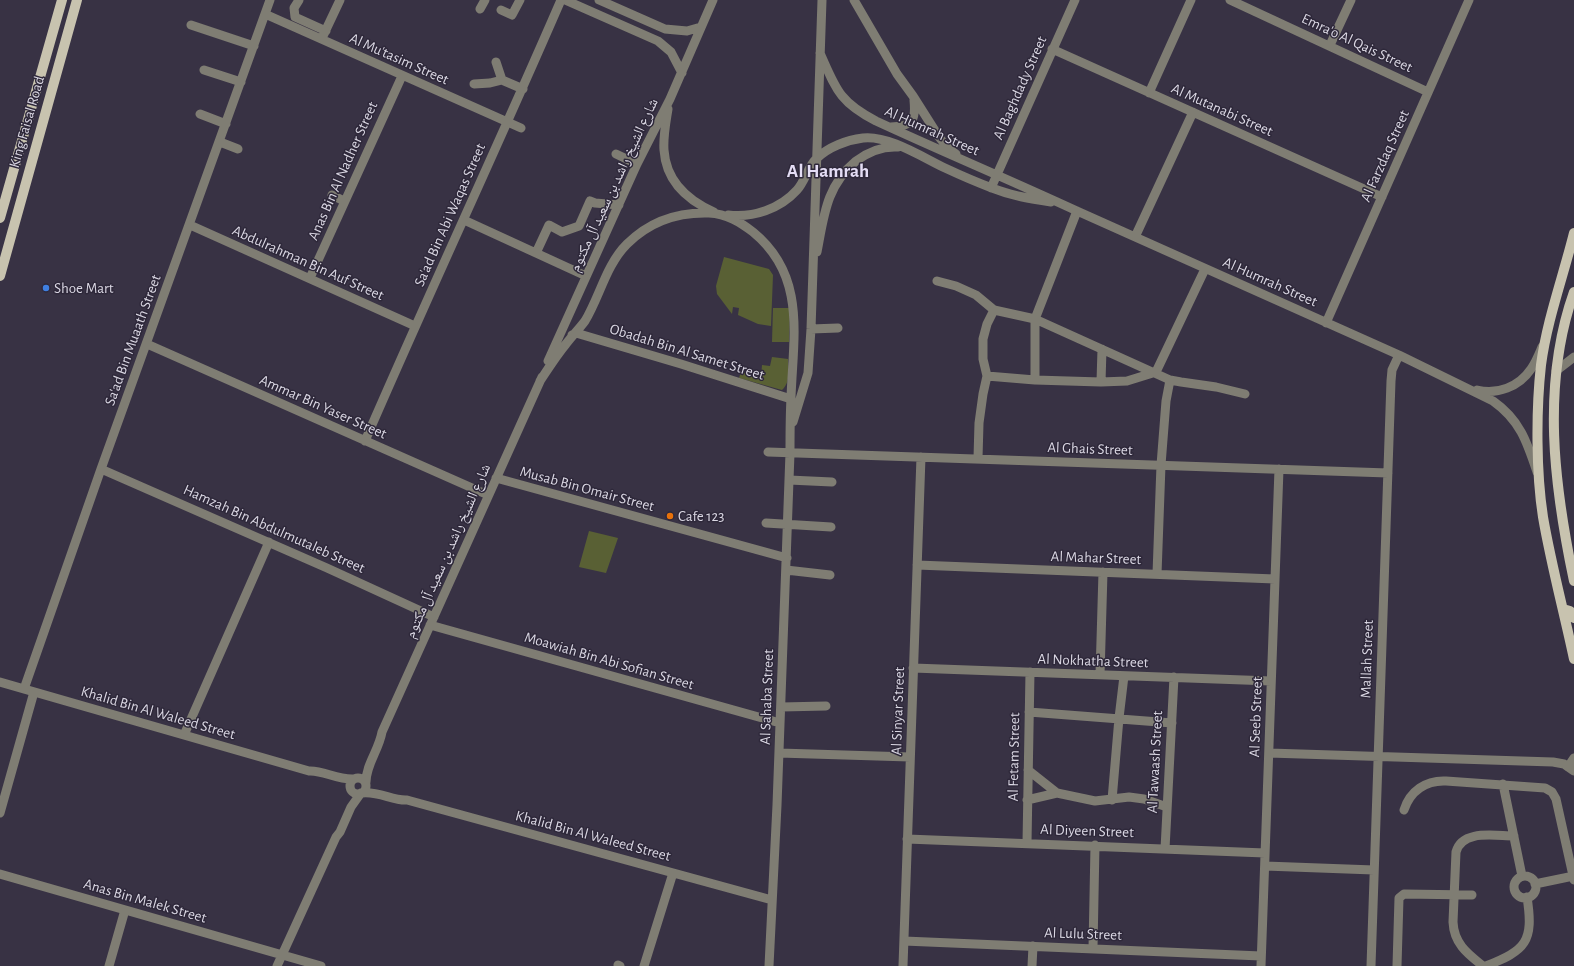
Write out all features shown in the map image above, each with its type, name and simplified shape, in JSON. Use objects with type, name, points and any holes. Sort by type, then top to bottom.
[{"type":"main road","name":"King Faisal Road","points":[[0,218],[62,0]]},
{"type":"main road","name":"King Faisal Road","points":[[0,276],[77,0]]},
{"type":"main road","points":[[1574,233],[1545,340],[1538,404],[1539,481],[1543,516],[1574,659]]},
{"type":"main road","points":[[1572,297],[1556,371],[1553,414],[1554,449],[1561,514],[1574,581]]},
{"type":"main road","points":[[1563,609],[1570,611],[1574,618]]},
{"type":"street","name":"Sa'ad Bin Muaath Street","points":[[24,689],[270,0]]},
{"type":"street","points":[[299,0],[294,8],[294,17],[324,35],[340,0]]},
{"type":"street","points":[[480,9],[485,0]]},
{"type":"street","points":[[501,10],[512,15],[520,0]]},
{"type":"street","name":"Sa'ad Bin Abi Waqas Street","points":[[365,441],[415,326],[562,0]]},
{"type":"street","points":[[565,0],[658,41],[670,52],[682,72]]},
{"type":"street","points":[[599,0],[665,29],[687,31],[701,27]]},
{"type":"street","name":"شارع الشيخ راشد بن سعيد آل مكتوم","points":[[355,778],[365,765],[377,739],[382,732],[586,276],[670,99],[713,0]]},
{"type":"street","points":[[817,0],[821,20]]},
{"type":"street","points":[[790,429],[808,373],[811,329],[822,0]]},
{"type":"street","points":[[854,0],[897,74],[939,137],[947,147],[964,162]]},
{"type":"street","name":"Al Baghdady Street","points":[[991,188],[1075,0]]},
{"type":"street","points":[[1149,93],[1191,0]]},
{"type":"street","name":"Emra'o Al Qais Street","points":[[1230,0],[1330,45],[1428,92]]},
{"type":"street","points":[[1330,45],[1351,0]]},
{"type":"street","name":"Al Farzdaq Street","points":[[1326,323],[1469,0]]},
{"type":"street","name":"Al Mu'tasim Street","points":[[265,14],[324,35],[402,76],[521,128]]},
{"type":"street","points":[[191,25],[254,46]]},
{"type":"street","name":"Al Mutanabi Street","points":[[1052,50],[1382,197]]},
{"type":"street","name":"Al Humrah Street","points":[[820,53],[831,82],[839,94],[849,104],[863,114],[964,162],[1060,203],[1399,355],[1493,401],[1512,418],[1526,440],[1539,481]]},
{"type":"street","points":[[496,62],[502,80]]},
{"type":"street","points":[[204,70],[241,82]]},
{"type":"street","name":"Anas Bin Al Nadher Street","points":[[310,278],[402,76]]},
{"type":"street","points":[[474,86],[502,80],[523,89]]},
{"type":"street","points":[[890,127],[908,125],[913,120],[915,113],[913,96]]},
{"type":"street","points":[[670,99],[664,138],[664,150],[667,166],[674,181],[685,195],[698,205],[720,214],[750,215],[769,210],[797,190],[816,160]]},
{"type":"street","points":[[1136,237],[1193,112]]},
{"type":"street","points":[[200,114],[226,124]]},
{"type":"street","name":"Al Humrah Street","points":[[816,160],[829,149],[844,142],[864,138],[879,138],[991,188],[1021,198],[1060,203]]},
{"type":"street","points":[[220,142],[238,149]]},
{"type":"street","points":[[812,279],[826,206],[835,184],[847,169],[862,157],[876,150],[891,147],[903,148]]},
{"type":"street","points":[[616,154],[638,164]]},
{"type":"street","points":[[332,195],[344,201]]},
{"type":"street","points":[[536,252],[549,225],[562,232],[579,226],[590,201],[619,205]]},
{"type":"street","points":[[1035,380],[1035,318],[1077,211]]},
{"type":"street","name":"شارع الشيخ راشد بن سعيد آل مكتوم","points":[[540,381],[585,320],[616,257],[627,244],[643,231],[661,221],[676,216],[692,213],[720,214],[740,223],[774,253],[789,284],[792,298],[794,352],[790,429]]},
{"type":"street","points":[[464,220],[586,276]]},
{"type":"street","name":"Abdulrahman Bin Auf Street","points":[[190,225],[415,326]]},
{"type":"street","points":[[987,376],[1035,380],[1101,382],[1127,381],[1156,372],[1205,269]]},
{"type":"street","points":[[936,280],[956,286],[976,295],[994,310],[1035,318],[1156,372],[1170,380],[1216,387],[1245,394]]},
{"type":"street","points":[[1572,297],[1574,317]]},
{"type":"street","points":[[978,458],[980,416],[987,376],[983,359],[983,339],[987,324],[994,310]]},
{"type":"street","name":"Obadah Bin Al Samet Street","points":[[563,327],[567,336],[576,334],[681,364],[791,399]]},
{"type":"street","points":[[811,329],[838,328]]},
{"type":"street","name":"Al Humrah Street","points":[[1468,388],[1493,391],[1506,389],[1518,383],[1531,369],[1545,340]]},
{"type":"street","name":"Ammar Bin Yaser Street","points":[[147,344],[488,495]]},
{"type":"street","points":[[1101,382],[1102,349]]},
{"type":"street","name":"Mallah Street","points":[[1371,966],[1391,376],[1399,355]]},
{"type":"street","points":[[1556,371],[1574,357]]},
{"type":"street","points":[[1156,574],[1161,465],[1166,401],[1170,380]]},
{"type":"street","name":"Al Sahaba Street","points":[[769,966],[787,558],[790,429]]},
{"type":"street","name":"Al Ghais Street","points":[[768,452],[1388,473]]},
{"type":"street","name":"Al Sinyar Street","points":[[903,966],[921,457]]},
{"type":"street","name":"Hamzah Bin Abdulmutaleb Street","points":[[102,469],[434,617]]},
{"type":"street","name":"Al Seeb Street","points":[[1261,966],[1279,469]]},
{"type":"street","name":"Musab Bin Omair Street","points":[[496,478],[787,558]]},
{"type":"street","points":[[789,480],[832,482]]},
{"type":"street","points":[[766,523],[831,527]]},
{"type":"street","points":[[184,735],[268,542]]},
{"type":"street","name":"Al Mahar Street","points":[[917,565],[1275,579]]},
{"type":"street","points":[[786,570],[830,575]]},
{"type":"street","points":[[1100,675],[1103,572]]},
{"type":"street","name":"Moawiah Bin Abi Sofian Street","points":[[430,626],[780,723]]},
{"type":"street","name":"Al Nokhatha Street","points":[[914,668],[1271,681]]},
{"type":"street","name":"Al Fetam Street","points":[[1027,843],[1030,672]]},
{"type":"street","points":[[1112,800],[1124,676]]},
{"type":"street","name":"Al Tawaash Street","points":[[1165,849],[1174,677]]},
{"type":"street","name":"Khalid Bin Al Waleed Street","points":[[0,682],[309,771],[316,771],[336,778],[355,778]]},
{"type":"street","points":[[0,813],[34,692]]},
{"type":"street","points":[[781,706],[826,706]]},
{"type":"street","points":[[1029,712],[1172,723]]},
{"type":"street","name":"شارع الشيخ راشد بن سعيد آل مكتوم","points":[[366,782],[367,770],[380,742],[382,732]]},
{"type":"street","points":[[1269,753],[1553,762],[1571,769],[1574,758]]},
{"type":"street","points":[[779,754],[910,757]]},
{"type":"street","points":[[1028,770],[1057,794]]},
{"type":"street","name":"Khalid Bin Al Waleed Street","points":[[309,771],[315,775],[335,781],[350,788]]},
{"type":"street","points":[[277,966],[336,837],[340,832],[351,808],[365,790],[366,782],[361,778],[355,778],[351,782],[348,802],[336,830],[336,837]]},
{"type":"street","points":[[1404,810],[1408,800],[1415,791],[1424,785],[1435,781],[1541,786],[1552,792],[1556,800],[1574,877],[1535,884]]},
{"type":"street","name":"Khalid Bin Al Waleed Street","points":[[366,782],[382,790],[401,795],[407,800]]},
{"type":"street","points":[[1503,784],[1522,876]]},
{"type":"street","points":[[350,788],[355,793],[362,793]]},
{"type":"street","name":"Khalid Bin Al Waleed Street","points":[[362,793],[376,793],[400,800],[407,800],[772,900]]},
{"type":"street","points":[[1027,800],[1057,794],[1095,801],[1128,797],[1144,799],[1167,807]]},
{"type":"street","points":[[1514,836],[1473,836],[1463,840],[1458,846],[1456,852],[1453,927],[1456,937],[1463,950],[1484,966],[1514,954],[1523,944],[1530,925],[1527,897]]},
{"type":"street","name":"Al Diyeen Street","points":[[907,839],[1265,853]]},
{"type":"street","points":[[1093,948],[1095,846]]},
{"type":"street","points":[[1264,866],[1374,870]]},
{"type":"street","points":[[644,966],[673,873]]},
{"type":"street","name":"Anas Bin Malek Street","points":[[0,874],[321,966]]},
{"type":"street","points":[[1522,876],[1530,878],[1535,884],[1534,893],[1527,897],[1519,896],[1514,890],[1515,881],[1522,876]]},
{"type":"street","points":[[1397,966],[1399,898],[1401,895],[1472,895]]},
{"type":"street","points":[[109,966],[125,910]]},
{"type":"street","name":"Al Lulu Street","points":[[904,941],[1261,956]]},
{"type":"street","points":[[1032,966],[1033,946]]},
{"type":"green space","points":[[724,257],[769,269],[773,275],[771,326],[758,324],[738,315],[739,308],[733,307],[732,314],[717,294],[716,286]]},
{"type":"green space","points":[[773,308],[790,308],[789,342],[772,342]]},
{"type":"green space","points":[[772,357],[788,359],[788,380],[782,390],[739,378],[741,372],[761,377],[762,365],[770,366]]},
{"type":"green space","points":[[589,531],[618,538],[606,573],[579,567]]},
{"type":"place","name":"Shoe Mart","points":[[46,288]]},
{"type":"place","name":"Cafe 123","points":[[670,516]]},
{"type":"district","name":"Al Hamrah","points":[[828,171]]}]
